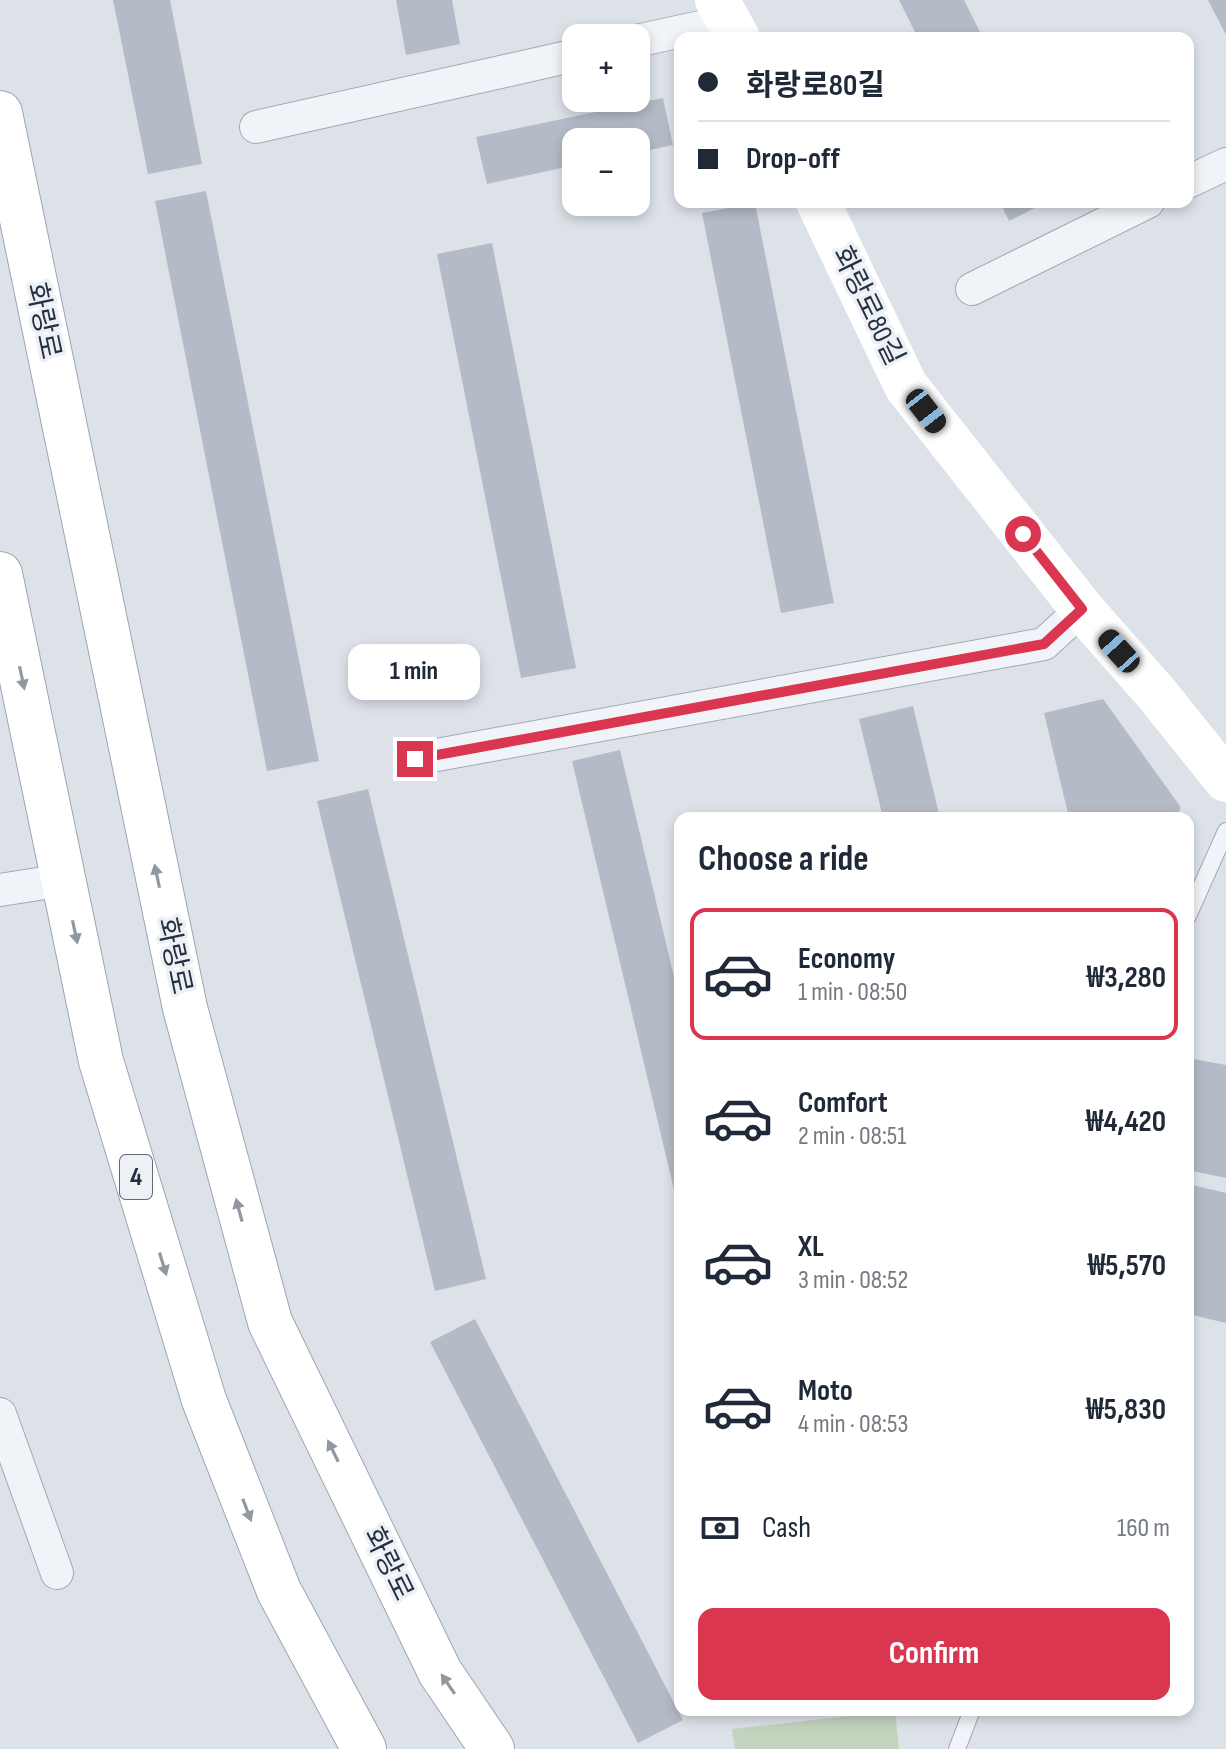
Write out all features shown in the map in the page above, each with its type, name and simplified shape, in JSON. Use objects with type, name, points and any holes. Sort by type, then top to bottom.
[{"type":"main road","name":"화랑로","points":[[0,113],[185,1008],[270,1322],[440,1672],[492,1749]]},
{"type":"main road","name":"화랑로80길","points":[[821,208],[906,386],[1082,609],[1156,693],[1226,780]]},
{"type":"main road","name":"4","points":[[0,574],[101,1061],[204,1400],[279,1591],[364,1749]]},
{"type":"street","points":[[675,32],[728,20]]},
{"type":"street","points":[[650,38],[674,32]]},
{"type":"street","points":[[256,127],[562,58]]},
{"type":"street","points":[[1194,179],[1226,164]]},
{"type":"street","points":[[972,289],[1136,208]]},
{"type":"street","points":[[415,759],[1044,644],[1082,609]]},
{"type":"street","points":[[0,890],[64,880]]},
{"type":"street","points":[[0,1414],[57,1573]]},
{"type":"lane","points":[[1194,903],[1226,831]]},
{"type":"lane","points":[[957,1749],[970,1716]]},
{"type":"green space","points":[[850,1716],[896,1716],[899,1749],[735,1749],[732,1729]]},
{"type":"building","points":[[113,0],[170,0],[202,164],[148,174]]},
{"type":"building","points":[[396,0],[452,0],[460,44],[406,55]]},
{"type":"building","points":[[899,0],[964,0],[980,32],[915,32]]},
{"type":"building","points":[[1208,0],[1226,0],[1226,35]]},
{"type":"building","points":[[663,98],[673,145],[650,150],[650,128],[562,128],[562,168],[487,184],[476,137],[596,112],[650,112],[650,101]]},
{"type":"building","points":[[206,191],[319,761],[267,771],[155,201]]},
{"type":"building","points":[[728,208],[756,208],[834,603],[781,613],[702,213]]},
{"type":"building","points":[[1003,208],[1034,208],[1009,221]]},
{"type":"building","points":[[492,243],[576,668],[521,678],[437,254]]},
{"type":"building","points":[[1103,699],[1180,806],[1180,812],[1068,812],[1044,713]]},
{"type":"building","points":[[913,706],[939,812],[882,812],[859,719]]},
{"type":"building","points":[[620,750],[674,977],[674,1190],[572,761]]},
{"type":"building","points":[[368,789],[486,1279],[435,1291],[317,801]]},
{"type":"building","points":[[1194,1059],[1226,1065],[1226,1178],[1194,1171]]},
{"type":"building","points":[[1194,1185],[1226,1193],[1226,1323],[1194,1315]]},
{"type":"building","points":[[475,1319],[674,1703],[674,1716],[681,1716],[683,1720],[638,1743],[430,1342]]},
{"type":"route","points":[[415,759],[1044,644],[1082,609],[1023,534]]}]
